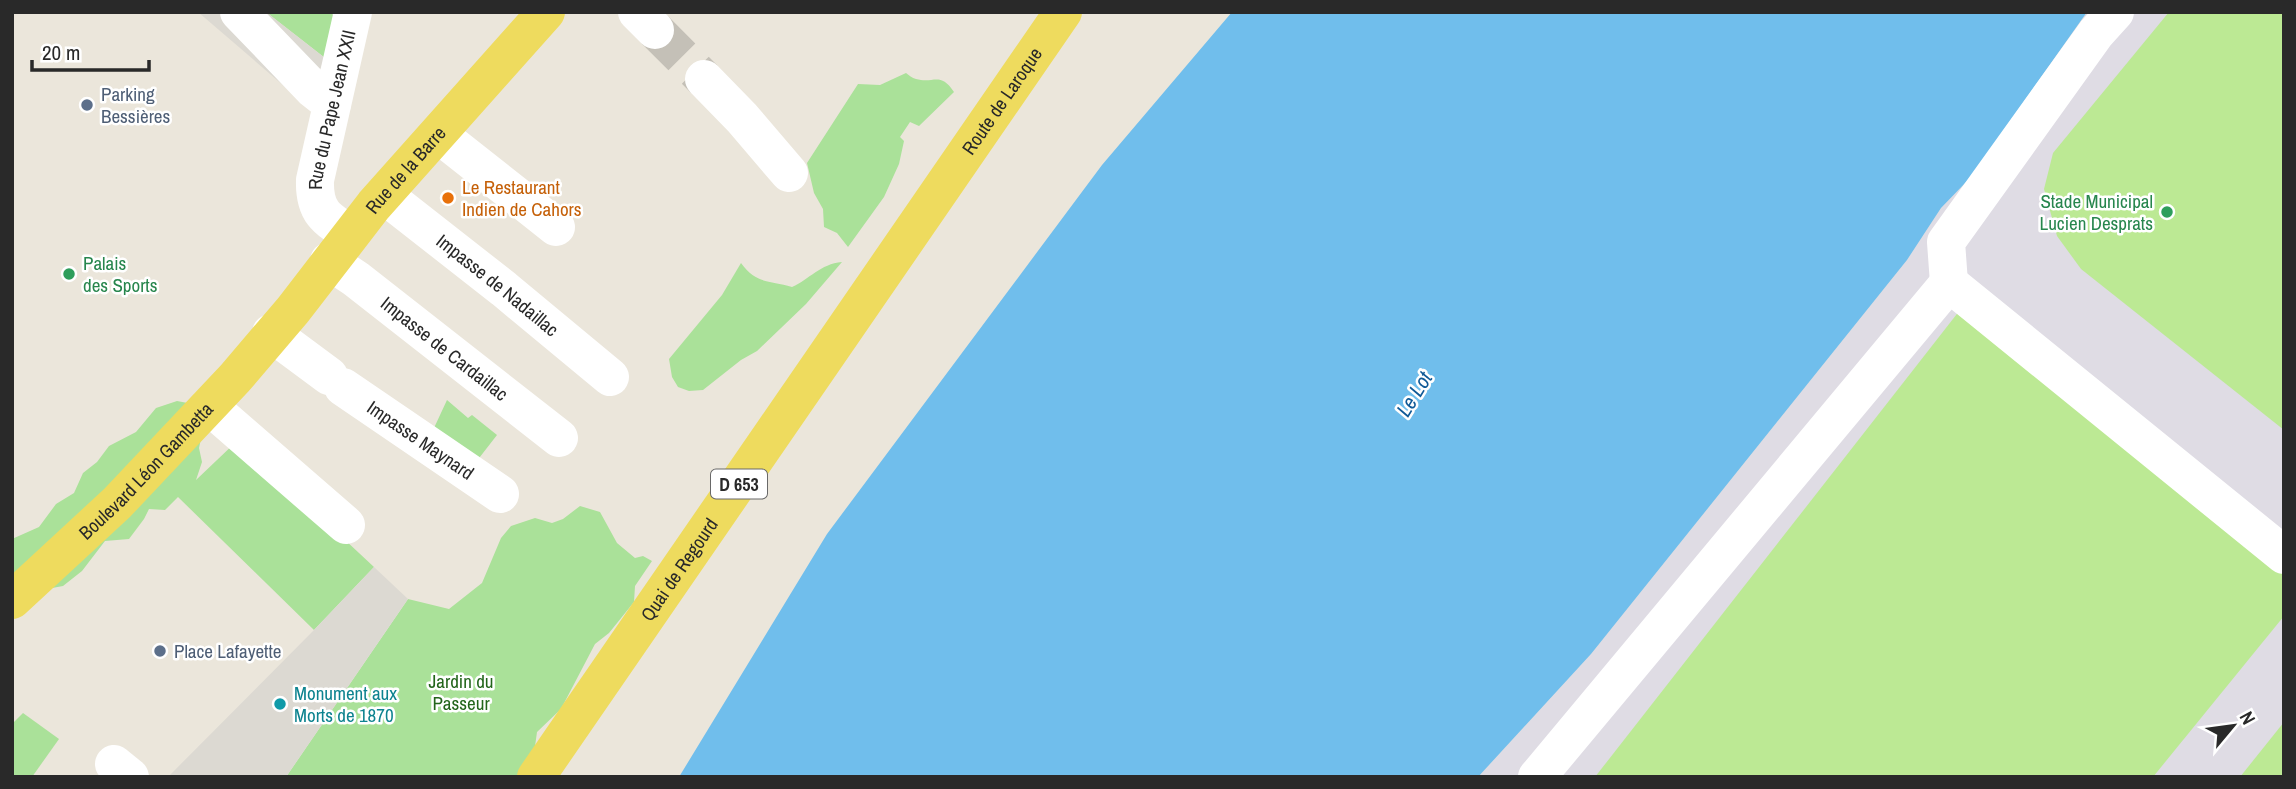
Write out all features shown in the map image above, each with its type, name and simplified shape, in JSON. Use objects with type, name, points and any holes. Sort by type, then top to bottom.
[{"type":"main road","name":"Rue de la Barre","points":[[271,333],[293,310],[340,247],[384,195],[546,12]]},
{"type":"main road","name":"Route de Laroque","points":[[940,190],[1063,12]]},
{"type":"main road","name":"Quai de Regourd","points":[[536,777],[940,190]]},
{"type":"main road","name":"Boulevard Léon Gambetta","points":[[12,600],[117,503],[209,406],[271,333]]},
{"type":"street","points":[[239,12],[313,89],[332,104]]},
{"type":"street","name":"Rue du Pape Jean XXII","points":[[340,247],[332,223],[318,208],[315,194],[353,12]]},
{"type":"street","points":[[1537,777],[1949,284],[1946,242],[2096,33],[2115,12]]},
{"type":"street","points":[[704,79],[789,173]]},
{"type":"street","points":[[439,134],[556,227]]},
{"type":"street","name":"Impasse de Nadaillac","points":[[384,195],[610,377]]},
{"type":"street","name":"Impasse de Cardaillac","points":[[340,247],[356,279],[559,438]]},
{"type":"street","points":[[1949,284],[2284,555]]},
{"type":"street","name":"Impasse Maynard","points":[[271,333],[336,382],[500,494]]},
{"type":"street","points":[[209,406],[346,526]]},
{"type":"shaded area","points":[[198,12],[266,12],[325,58],[305,104]]},
{"type":"shaded area","points":[[2087,12],[2284,12],[2284,777],[1478,777],[1591,654],[1907,260],[1941,208],[1970,178]]},
{"type":"shaded area","points":[[374,567],[408,599],[286,777],[168,777],[314,630]]},
{"type":"green space","points":[[266,12],[329,12],[339,19],[325,58]]},
{"type":"green space","name":"Stade Municipal Lucien Desprats","points":[[2169,12],[2284,12],[2284,430],[2081,269],[2057,236],[2044,189],[2053,153]]},
{"type":"green space","points":[[906,73],[916,79],[941,80],[954,92],[919,126],[910,122],[900,137],[904,141],[899,164],[884,197],[848,247],[837,233],[824,227],[823,209],[814,193],[807,163],[858,84],[880,85]]},
{"type":"green space","points":[[842,262],[806,304],[757,351],[703,390],[689,391],[678,387],[672,377],[669,359],[722,295],[741,263],[764,281],[792,287],[821,269]]},
{"type":"green space","points":[[1960,310],[2284,571],[2284,616],[2153,777],[1595,777]]},
{"type":"green space","points":[[447,400],[468,418],[472,415],[497,435],[476,462],[434,428]]},
{"type":"green space","points":[[177,401],[193,404],[204,425],[199,448],[202,462],[196,480],[238,440],[374,567],[314,630],[178,497],[165,510],[149,509],[129,539],[105,541],[82,571],[63,586],[12,598],[12,539],[39,527],[56,504],[74,493],[83,473],[97,462],[109,446],[136,432],[156,408]]},
{"type":"green space","name":"Jardin du Passeur","points":[[580,506],[600,512],[617,543],[635,558],[643,556],[652,561],[635,586],[634,602],[609,633],[595,644],[561,709],[537,732],[533,761],[523,777],[286,777],[408,599],[449,609],[482,583],[501,538],[511,526],[535,518],[552,523],[563,519]]},
{"type":"green space","points":[[23,713],[59,739],[32,777],[12,777],[12,724]]},
{"type":"green space","points":[[2284,722],[2284,777],[2240,777]]},
{"type":"water","name":"Le Lot","points":[[1232,12],[2087,12],[1970,178],[1941,208],[1907,260],[1591,654],[1478,777],[679,777],[827,534],[1102,165]]},
{"type":"tunnel","points":[[655,30],[704,79]]},
{"type":"place","name":"Parking Bessières","points":[[87,105]]},
{"type":"place","name":"Le Restaurant Indien de Cahors","points":[[448,198]]},
{"type":"place","name":"Stade Municipal Lucien Desprats","points":[[2167,212]]},
{"type":"place","name":"Palais des Sports","points":[[69,274]]},
{"type":"place","name":"Place Lafayette","points":[[160,651]]},
{"type":"place","name":"Monument aux Morts de 1870","points":[[280,704]]}]
